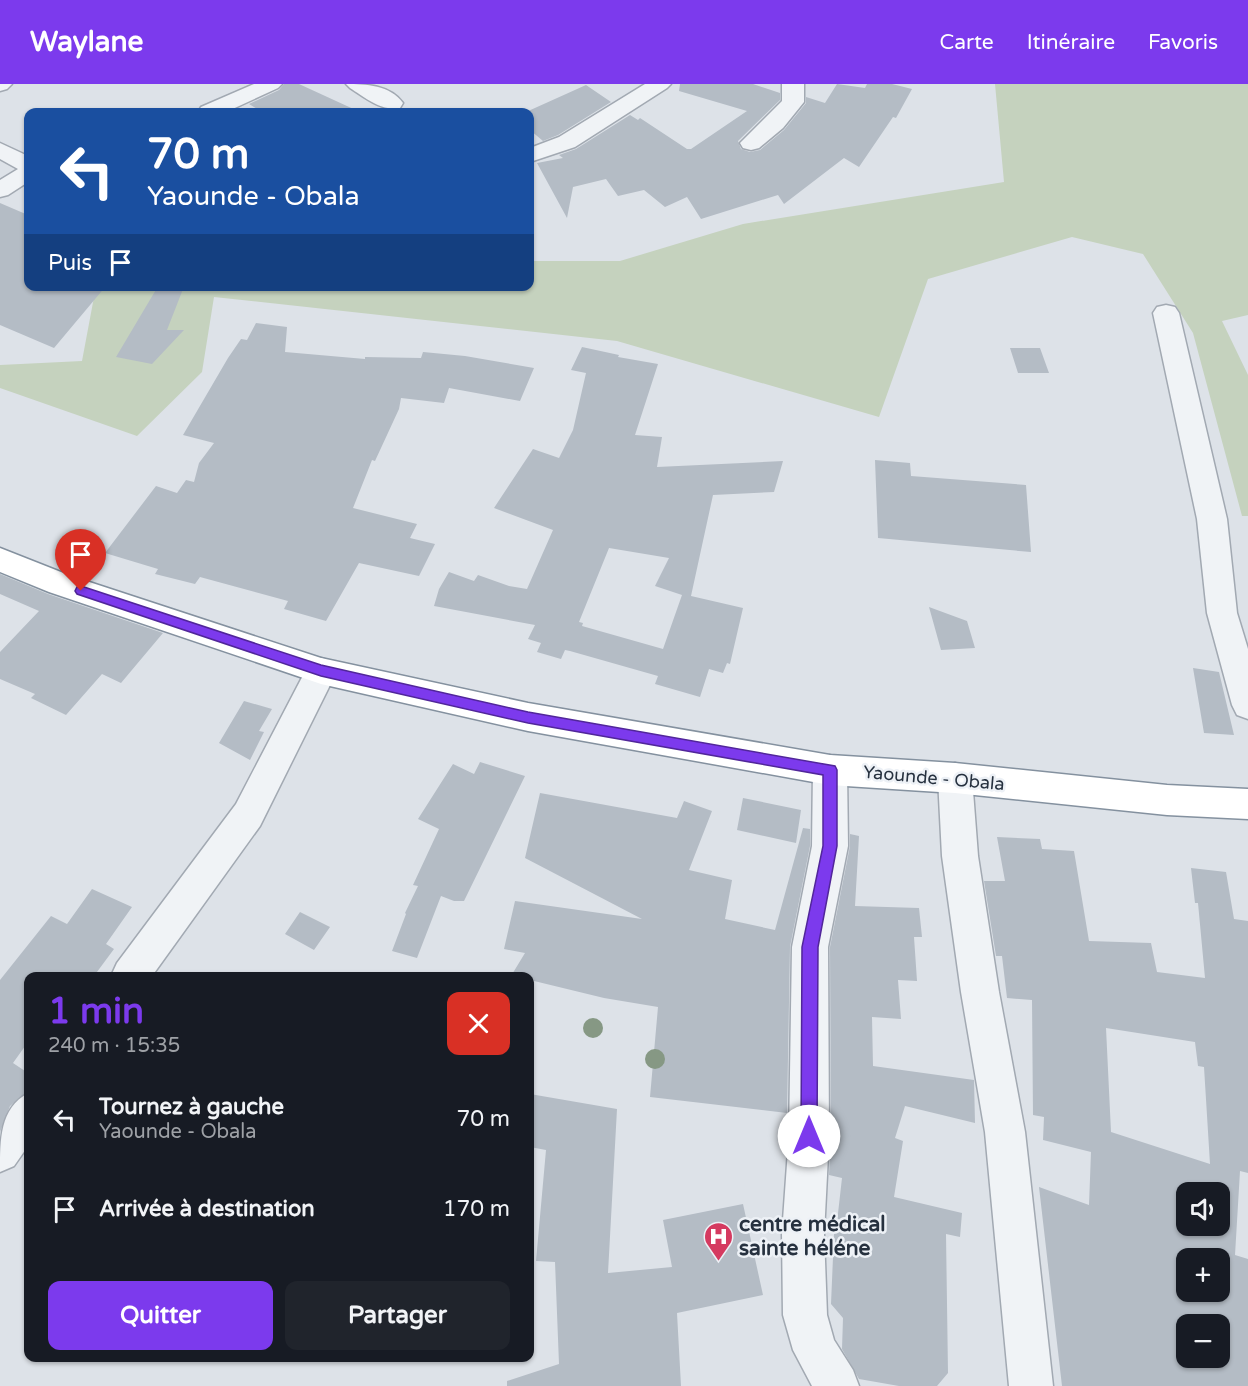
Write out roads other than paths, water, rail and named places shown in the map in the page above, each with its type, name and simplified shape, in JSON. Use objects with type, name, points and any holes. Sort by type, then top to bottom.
[{"type":"highway","name":"Yaounde - Obala","points":[[0,560],[60,584],[321,670],[528,717],[830,770],[955,778],[1167,800],[1248,804]]},
{"type":"street","points":[[218,108],[271,84]]},
{"type":"street","points":[[357,84],[392,103]]},
{"type":"street","points":[[534,154],[567,142],[660,84]]},
{"type":"street","points":[[751,143],[775,123],[793,102],[793,84]]},
{"type":"street","points":[[0,150],[24,163]]},
{"type":"street","points":[[0,190],[24,175]]},
{"type":"street","points":[[1166,313],[1212,519],[1222,614],[1248,705]]},
{"type":"street","points":[[133,972],[248,815],[321,670]]},
{"type":"street","points":[[830,770],[830,846],[810,947],[809,1136],[803,1234],[805,1315],[815,1350],[837,1386]]},
{"type":"street","points":[[955,778],[963,878],[980,992],[1005,1132],[1031,1386]]},
{"type":"street","points":[[0,1152],[24,1119]]},
{"type":"place","name":"centre médical sainte héléne","points":[[718,1262]]}]
